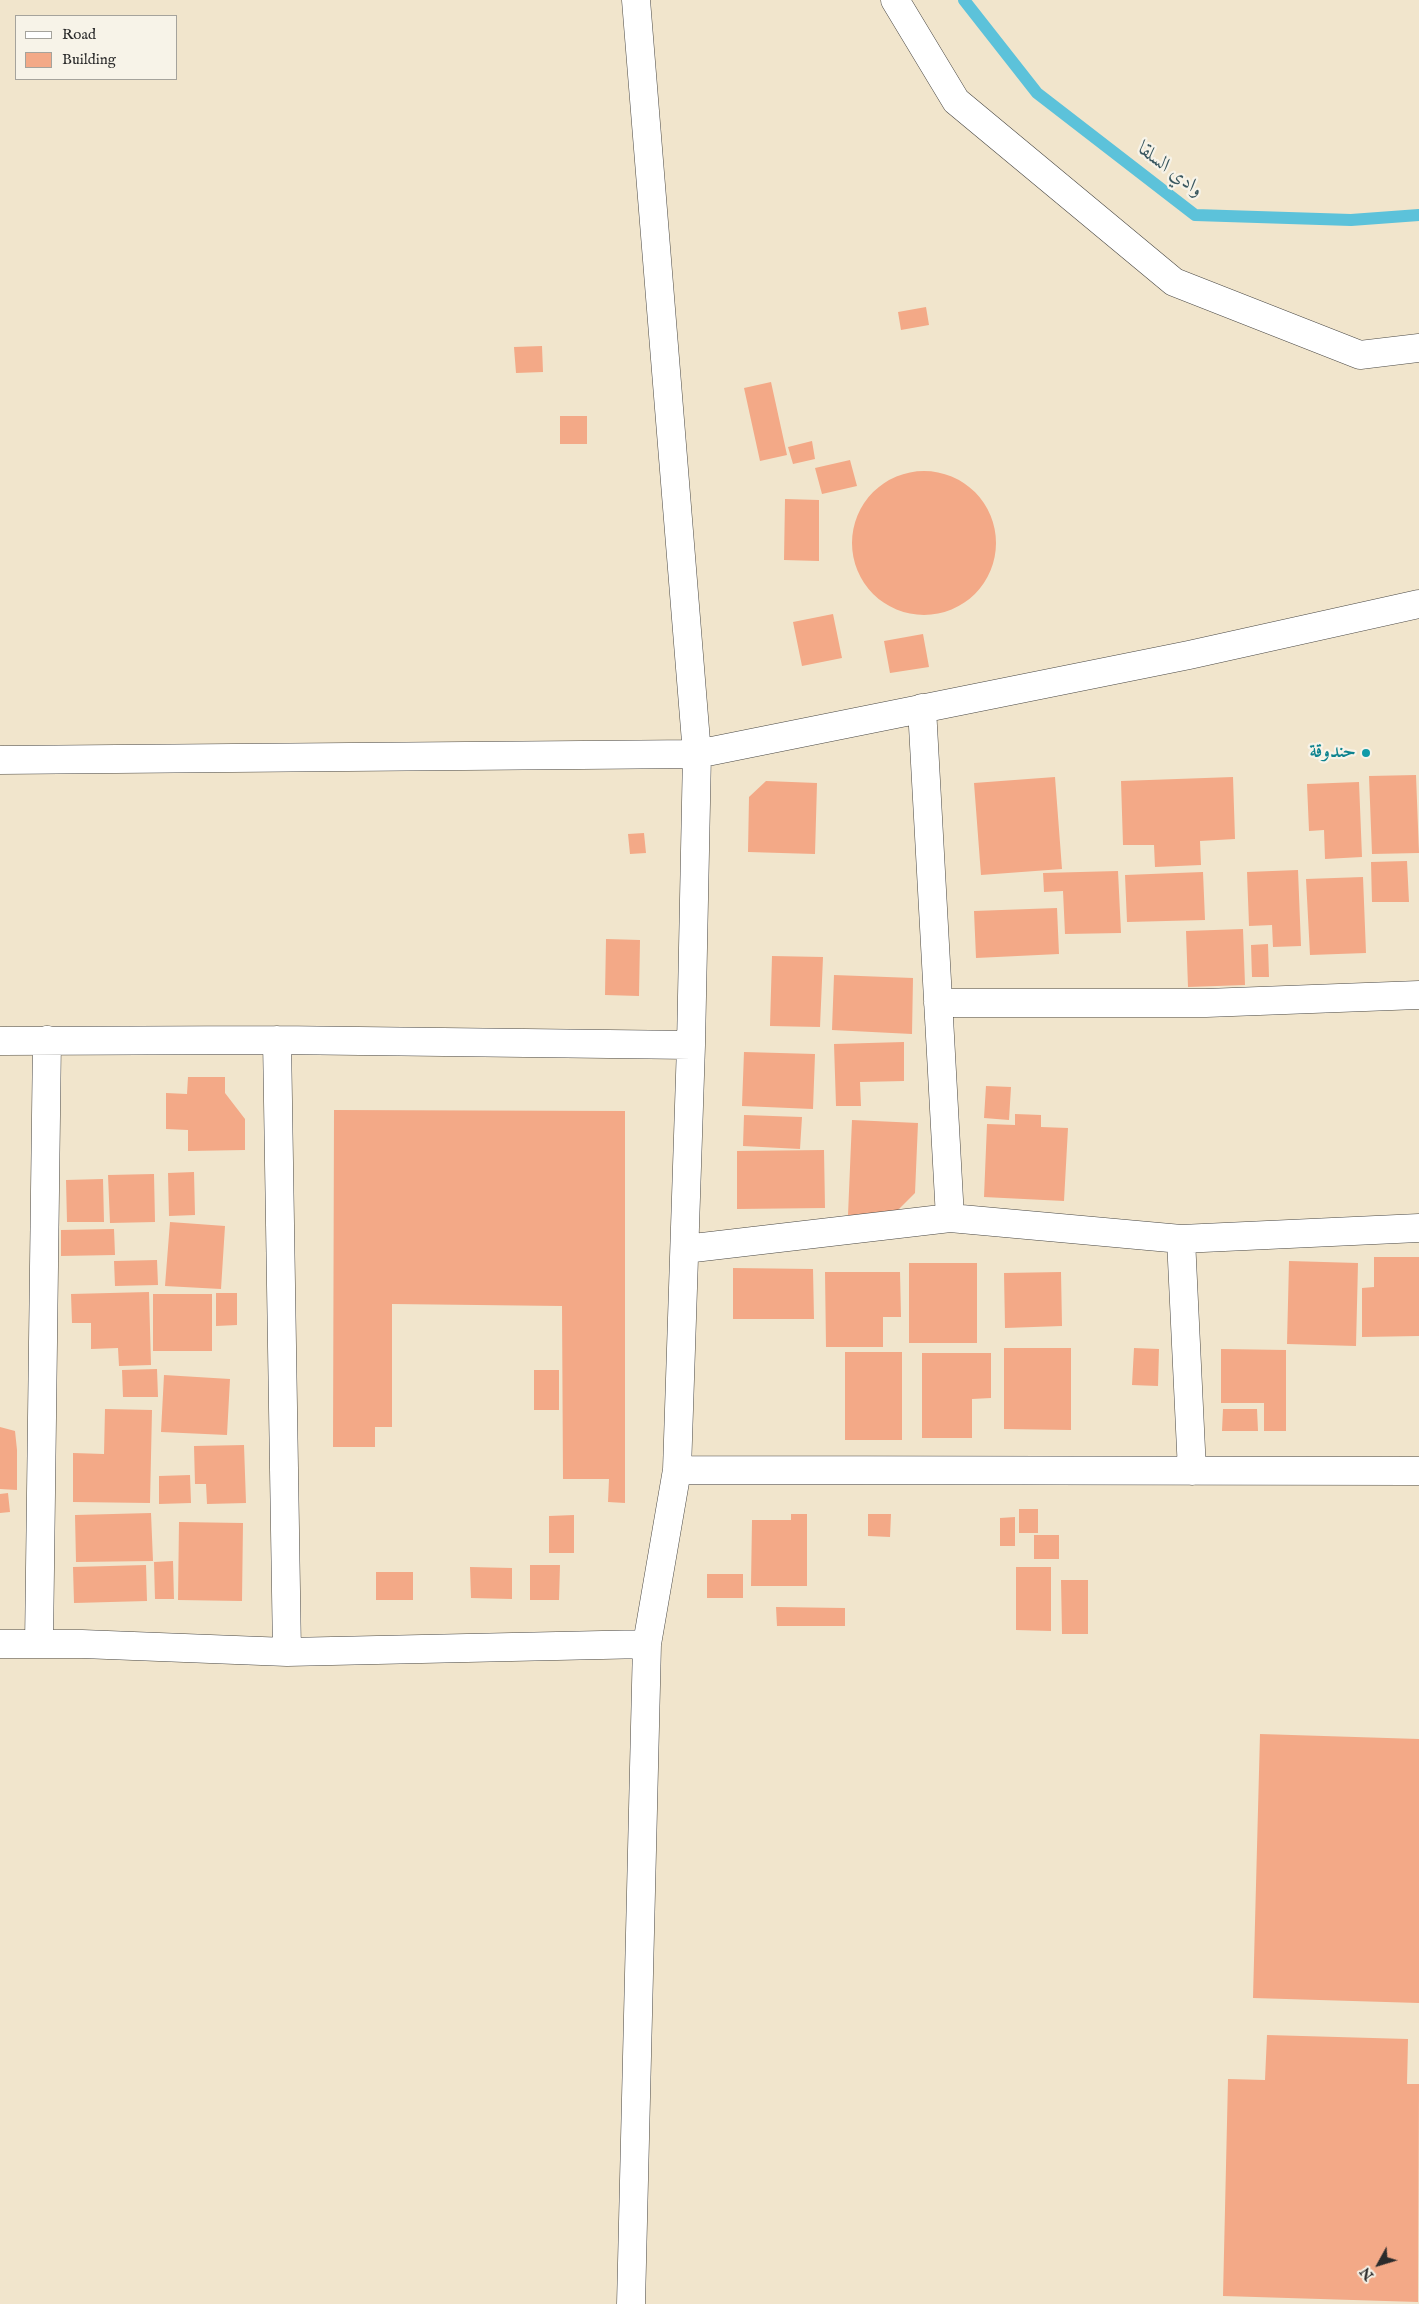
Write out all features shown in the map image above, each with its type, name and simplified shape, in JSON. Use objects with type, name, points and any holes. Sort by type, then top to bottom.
[{"type":"street","points":[[631,2304],[646,1644],[677,1470],[691,1045],[697,754],[636,0]]},
{"type":"street","points":[[895,0],[956,101],[1174,282],[1360,355],[1419,348]]},
{"type":"street","points":[[0,760],[697,754],[1189,655],[1419,604]]},
{"type":"street","points":[[922,708],[950,1218]]},
{"type":"street","points":[[938,1003],[1206,1003],[1419,994]]},
{"type":"street","points":[[39,1644],[47,1040]]},
{"type":"street","points":[[0,1041],[277,1040],[691,1045]]},
{"type":"street","points":[[277,1040],[287,1652]]},
{"type":"street","points":[[684,1249],[950,1218],[1181,1239],[1419,1228]]},
{"type":"street","points":[[1181,1239],[1192,1471]]},
{"type":"street","points":[[677,1470],[1419,1471]]},
{"type":"street","points":[[0,1644],[287,1652],[646,1644]]},
{"type":"building","points":[[926,307],[929,325],[901,330],[898,312]]},
{"type":"building","points":[[542,346],[543,372],[516,373],[514,347]]},
{"type":"building","points":[[771,382],[787,455],[760,461],[744,388]]},
{"type":"building","points":[[560,416],[587,416],[587,444],[560,444]]},
{"type":"building","points":[[812,441],[815,459],[793,464],[788,447]]},
{"type":"building","points":[[850,460],[857,486],[822,494],[815,468]]},
{"type":"building","points":[[924,471],[951,477],[964,483],[975,492],[984,503],[990,516],[996,543],[990,570],[984,583],[975,594],[964,603],[951,609],[924,615],[897,609],[884,603],[873,594],[864,583],[858,570],[852,543],[858,516],[864,503],[873,492],[884,483],[897,477]]},
{"type":"building","points":[[785,499],[819,500],[819,561],[784,560]]},
{"type":"building","points":[[833,614],[842,658],[802,666],[793,622]]},
{"type":"building","points":[[923,634],[929,667],[890,673],[884,641]]},
{"type":"building","points":[[1416,775],[1419,853],[1372,854],[1369,776]]},
{"type":"building","points":[[1055,777],[1062,869],[981,875],[974,783]]},
{"type":"building","points":[[1233,777],[1235,839],[1200,841],[1201,865],[1155,867],[1154,845],[1123,845],[1121,781]]},
{"type":"building","points":[[766,781],[817,783],[815,854],[748,852],[749,797]]},
{"type":"building","points":[[1359,782],[1362,857],[1325,859],[1324,830],[1309,831],[1307,784]]},
{"type":"building","points":[[644,833],[646,853],[630,854],[628,834]]},
{"type":"building","points":[[1407,861],[1409,902],[1372,902],[1371,862]]},
{"type":"building","points":[[1298,870],[1301,946],[1273,947],[1272,925],[1249,926],[1247,872]]},
{"type":"building","points":[[1118,871],[1121,933],[1065,934],[1063,891],[1044,892],[1043,873]]},
{"type":"building","points":[[1203,872],[1205,920],[1127,922],[1125,875]]},
{"type":"building","points":[[1363,877],[1366,953],[1310,955],[1306,879]]},
{"type":"building","points":[[1057,908],[1059,954],[976,958],[974,911]]},
{"type":"building","points":[[1243,929],[1245,985],[1188,987],[1186,931]]},
{"type":"building","points":[[606,939],[640,940],[639,996],[605,995]]},
{"type":"building","points":[[1268,944],[1269,977],[1252,977],[1251,945]]},
{"type":"building","points":[[772,956],[823,957],[820,1027],[770,1026]]},
{"type":"building","points":[[834,975],[913,978],[912,1034],[832,1030]]},
{"type":"building","points":[[904,1042],[904,1081],[860,1082],[861,1106],[836,1106],[834,1044]]},
{"type":"building","points":[[744,1052],[815,1054],[813,1109],[742,1106]]},
{"type":"building","points":[[188,1077],[225,1077],[225,1093],[245,1119],[245,1150],[188,1151],[188,1130],[166,1129],[166,1093],[187,1094]]},
{"type":"building","points":[[986,1086],[1011,1087],[1009,1120],[984,1118]]},
{"type":"building","points":[[334,1110],[625,1111],[625,1503],[608,1502],[609,1479],[563,1479],[562,1306],[392,1304],[392,1427],[375,1427],[375,1447],[333,1447]]},
{"type":"building","points":[[1015,1114],[1041,1115],[1041,1127],[1068,1128],[1064,1201],[984,1197],[987,1124],[1015,1125]]},
{"type":"building","points":[[744,1115],[802,1117],[800,1149],[743,1146]]},
{"type":"building","points":[[852,1120],[918,1123],[915,1193],[891,1217],[848,1215]]},
{"type":"building","points":[[824,1150],[825,1208],[737,1209],[737,1151]]},
{"type":"building","points":[[194,1172],[195,1215],[169,1216],[168,1173]]},
{"type":"building","points":[[154,1174],[155,1222],[110,1223],[108,1175]]},
{"type":"building","points":[[103,1179],[104,1222],[67,1222],[66,1180]]},
{"type":"building","points":[[170,1222],[225,1226],[221,1289],[165,1286]]},
{"type":"building","points":[[114,1229],[115,1255],[61,1256],[61,1230]]},
{"type":"building","points":[[1374,1257],[1419,1257],[1419,1336],[1362,1337],[1362,1288],[1374,1287]]},
{"type":"building","points":[[157,1260],[158,1285],[115,1286],[114,1261]]},
{"type":"building","points":[[1289,1261],[1358,1263],[1356,1346],[1287,1344]]},
{"type":"building","points":[[909,1263],[977,1263],[977,1343],[909,1343]]},
{"type":"building","points":[[733,1268],[813,1269],[814,1319],[733,1319]]},
{"type":"building","points":[[825,1272],[900,1272],[901,1317],[883,1317],[883,1347],[826,1347]]},
{"type":"building","points":[[1061,1272],[1062,1326],[1005,1328],[1004,1273]]},
{"type":"building","points":[[149,1292],[151,1365],[119,1366],[118,1348],[91,1349],[91,1323],[72,1323],[71,1294]]},
{"type":"building","points":[[216,1293],[237,1293],[237,1325],[216,1326]]},
{"type":"building","points":[[153,1294],[212,1294],[212,1351],[153,1351]]},
{"type":"building","points":[[1004,1348],[1071,1348],[1071,1430],[1004,1429]]},
{"type":"building","points":[[1134,1348],[1159,1349],[1158,1386],[1132,1385]]},
{"type":"building","points":[[1221,1349],[1286,1350],[1286,1431],[1264,1431],[1264,1403],[1221,1403]]},
{"type":"building","points":[[845,1352],[902,1352],[902,1440],[845,1440]]},
{"type":"building","points":[[922,1353],[991,1353],[991,1398],[972,1399],[972,1438],[922,1438]]},
{"type":"building","points":[[157,1369],[158,1397],[123,1397],[122,1370]]},
{"type":"building","points":[[534,1370],[559,1370],[559,1410],[534,1410]]},
{"type":"building","points":[[164,1375],[230,1379],[227,1435],[161,1432]]},
{"type":"building","points":[[105,1409],[152,1410],[150,1503],[73,1502],[73,1453],[104,1454]]},
{"type":"building","points":[[1223,1409],[1257,1409],[1258,1431],[1222,1431]]},
{"type":"building","points":[[0,1427],[15,1431],[17,1490],[0,1489]]},
{"type":"building","points":[[244,1445],[246,1503],[207,1504],[206,1484],[195,1484],[194,1446]]},
{"type":"building","points":[[190,1475],[191,1503],[159,1504],[159,1476]]},
{"type":"building","points":[[8,1493],[10,1512],[0,1513],[0,1494]]},
{"type":"building","points":[[1019,1509],[1038,1509],[1038,1533],[1019,1533]]},
{"type":"building","points":[[151,1513],[153,1561],[76,1562],[75,1515]]},
{"type":"building","points":[[791,1514],[807,1514],[807,1586],[751,1586],[752,1520],[791,1520]]},
{"type":"building","points":[[868,1514],[891,1514],[890,1537],[868,1536]]},
{"type":"building","points":[[574,1515],[574,1553],[549,1553],[549,1516]]},
{"type":"building","points":[[1015,1517],[1015,1546],[1000,1546],[1000,1518]]},
{"type":"building","points":[[179,1522],[243,1523],[242,1601],[178,1600]]},
{"type":"building","points":[[1034,1535],[1059,1535],[1059,1559],[1034,1559]]},
{"type":"building","points":[[173,1561],[174,1599],[155,1599],[154,1562]]},
{"type":"building","points":[[146,1565],[147,1601],[74,1603],[73,1567]]},
{"type":"building","points":[[530,1565],[560,1565],[559,1600],[530,1600]]},
{"type":"building","points":[[470,1567],[512,1568],[512,1599],[471,1598]]},
{"type":"building","points":[[1016,1567],[1051,1567],[1051,1631],[1016,1630]]},
{"type":"building","points":[[376,1572],[413,1572],[413,1600],[376,1600]]},
{"type":"building","points":[[707,1574],[743,1574],[743,1598],[707,1598]]},
{"type":"building","points":[[1061,1580],[1088,1580],[1088,1634],[1062,1634]]},
{"type":"building","points":[[776,1607],[845,1608],[845,1626],[777,1626]]},
{"type":"building","points":[[1260,1734],[1419,1739],[1419,2003],[1253,1998]]},
{"type":"building","points":[[1267,2035],[1408,2039],[1407,2084],[1419,2084],[1418,2302],[1223,2296],[1228,2079],[1265,2080]]},
{"type":"waterway","name":"وادي السلقا","points":[[964,0],[1037,93],[1195,215],[1351,220],[1419,215]]},
{"type":"place","name":"حندوقة","points":[[1366,753]]}]
